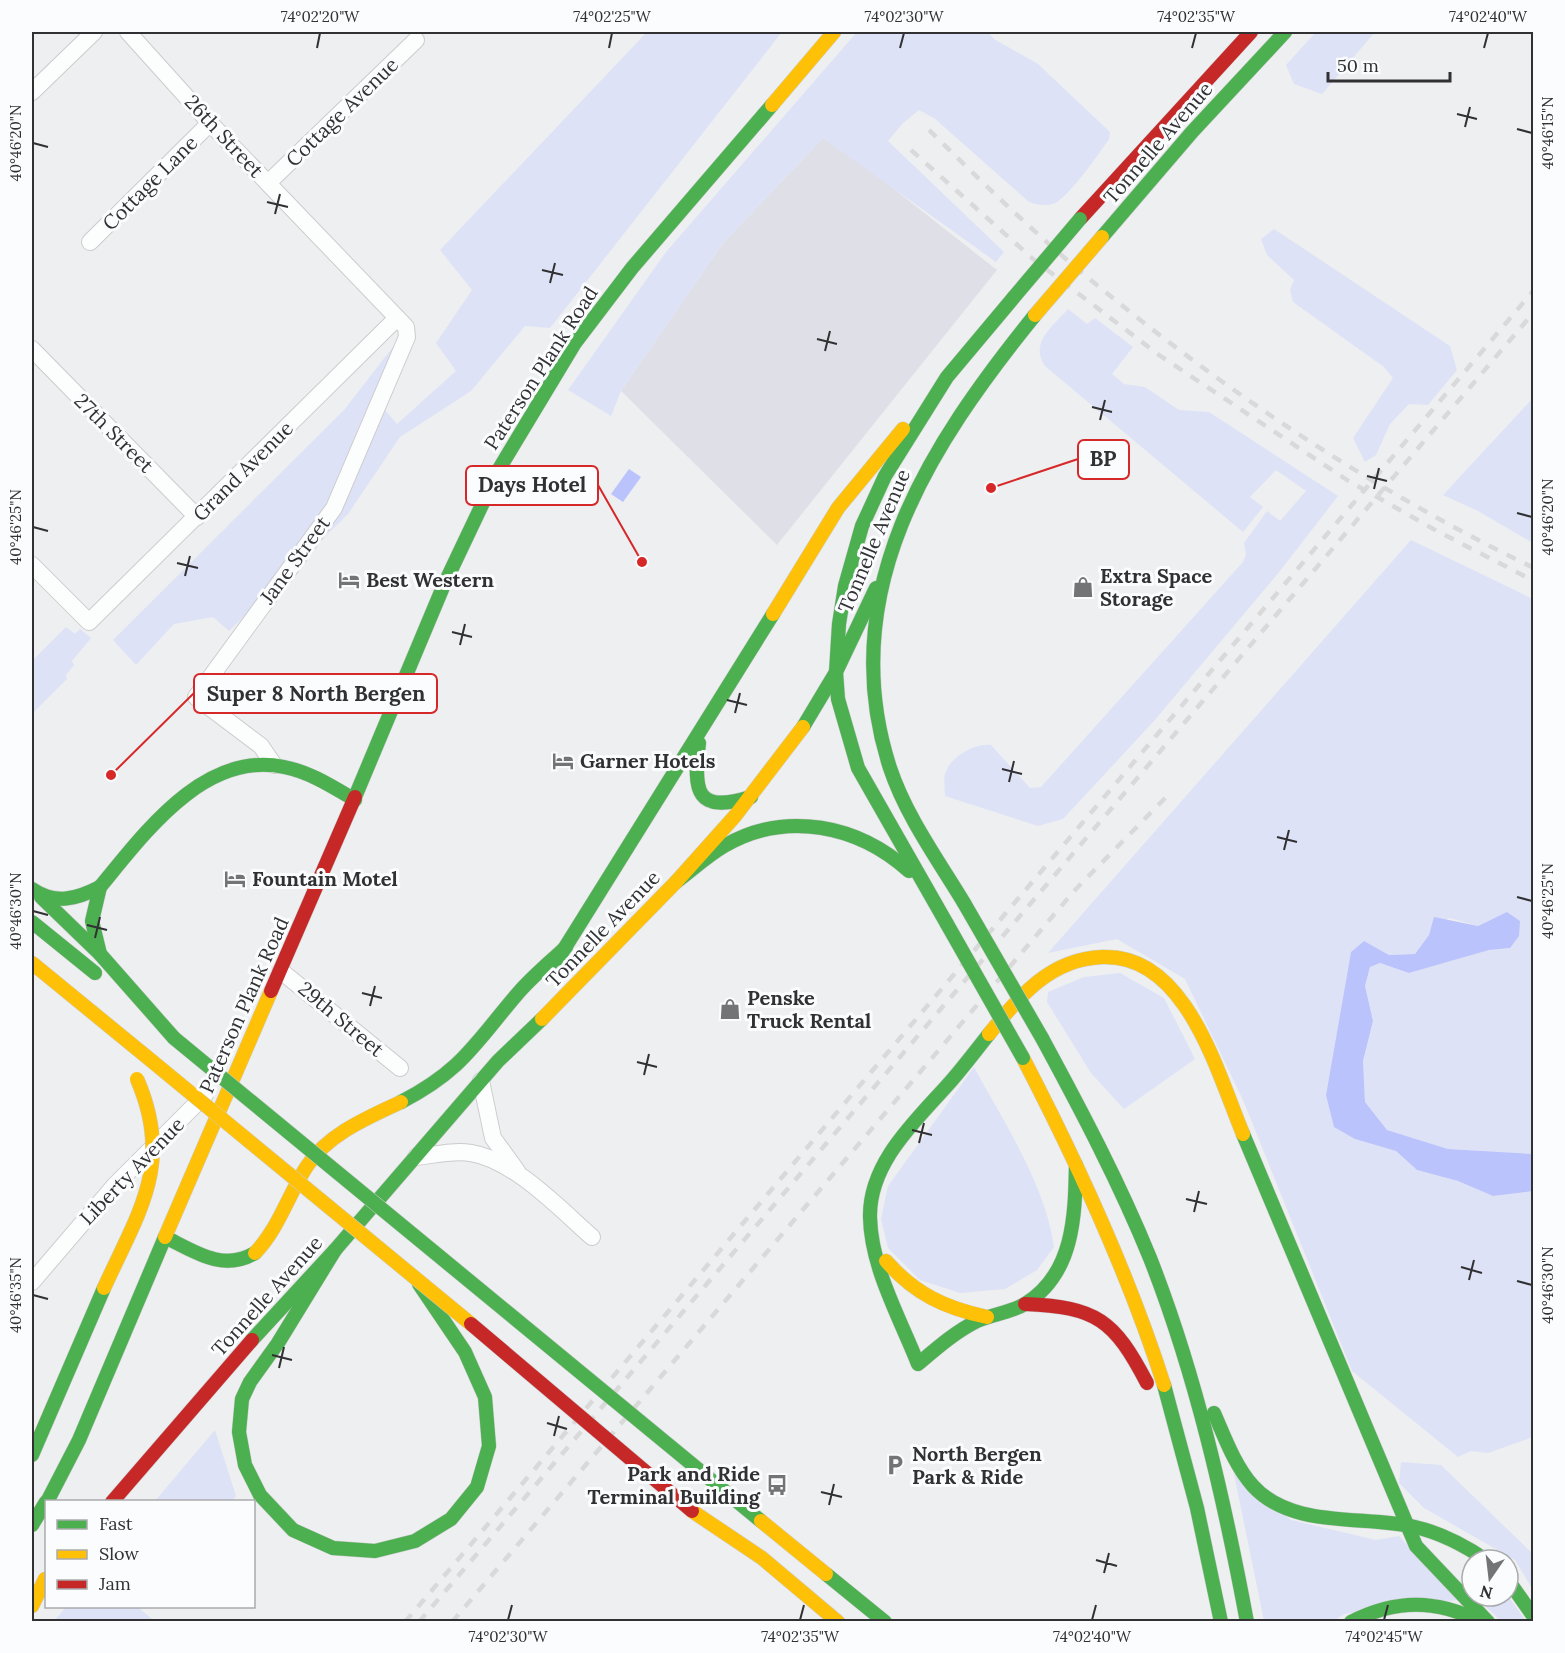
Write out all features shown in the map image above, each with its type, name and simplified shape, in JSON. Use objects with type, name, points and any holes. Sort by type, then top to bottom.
[{"type":"main road","name":"Paterson Plank Road","points":[[48,1500],[79,1440],[238,1063],[355,800],[443,587],[499,469],[575,343],[673,217],[834,32]]},
{"type":"main road","name":"Tonnelle Avenue","points":[[114,1500],[261,1330],[335,1250],[498,1061],[553,1009],[676,882],[751,798],[796,739],[836,672],[882,575],[905,515],[955,418],[987,373],[1035,315],[1192,132],[1286,32]]},
{"type":"main road","name":"Tonnelle Avenue","points":[[530,1000],[701,733],[838,508],[1080,219],[1248,35]]},
{"type":"main road","points":[[947,377],[885,476],[862,526],[845,585],[839,624],[836,672],[838,699],[858,768],[1023,1058],[1110,1240],[1143,1324],[1186,1464],[1221,1622]]},
{"type":"main road","points":[[882,575],[871,657],[874,699],[882,742],[903,796],[1042,1038],[1099,1145],[1135,1225],[1177,1336],[1241,1468],[1265,1497],[1276,1505],[1289,1509],[1407,1525],[1456,1541],[1467,1548]]},
{"type":"main road","points":[[701,733],[694,777],[699,793],[706,799],[722,804],[751,798]]},
{"type":"main road","points":[[36,893],[70,900],[100,887],[159,819],[206,782],[240,767],[274,765],[302,773],[355,800]]},
{"type":"main road","points":[[676,882],[726,844],[742,837],[772,828],[816,826],[856,836],[880,847],[903,864],[932,898]]},
{"type":"main road","points":[[100,887],[92,921],[100,954]]},
{"type":"main road","points":[[36,893],[100,954],[174,1038]]},
{"type":"main road","points":[[32,922],[885,1622]]},
{"type":"main road","points":[[165,1237],[223,1261],[234,1262],[252,1255],[267,1240],[300,1176],[324,1146],[344,1132],[420,1093],[453,1070],[520,990],[566,947]]},
{"type":"main road","points":[[1186,1464],[1132,1352],[1115,1329],[1081,1310],[1052,1304],[1025,1304],[987,1317],[967,1328],[918,1364],[873,1245],[869,1223],[871,1198],[880,1171],[897,1145],[1039,981],[1054,969],[1076,960],[1105,956],[1132,959],[1160,974],[1186,1005],[1203,1039],[1407,1525],[1423,1557],[1475,1605],[1488,1622]]},
{"type":"main road","points":[[32,963],[412,1274],[692,1511],[747,1565]]},
{"type":"main road","points":[[32,980],[83,1003]]},
{"type":"main road","name":"Tonnelle Avenue","points":[[498,1061],[519,1020]]},
{"type":"main road","points":[[32,1455],[155,1162],[157,1139],[154,1118],[108,1024]]},
{"type":"main road","points":[[1025,1304],[1050,1280],[1069,1248],[1075,1221],[1076,1165]]},
{"type":"main road","points":[[873,1245],[904,1282],[932,1302],[987,1317]]},
{"type":"main road","points":[[335,1250],[276,1345],[248,1383],[240,1409],[240,1446],[250,1479],[273,1512],[295,1532],[327,1547],[358,1552],[390,1550],[434,1533],[453,1517],[474,1492],[486,1463],[489,1444],[488,1410],[477,1375],[412,1274]]},
{"type":"main road","points":[[932,1302],[944,1321],[943,1335],[932,1353]]},
{"type":"main road","points":[[1177,1336],[1224,1505],[1247,1622]]},
{"type":"main road","name":"Paterson Plank Road","points":[[32,1525],[45,1505]]},
{"type":"main road","points":[[692,1511],[762,1558],[838,1622]]},
{"type":"main road","points":[[32,1594],[45,1579]]},
{"type":"main road","points":[[32,1606],[45,1580]]},
{"type":"main road","points":[[1520,1598],[1533,1617]]},
{"type":"main road","points":[[1351,1622],[1389,1605],[1421,1602],[1451,1608],[1480,1622]]},
{"type":"street","points":[[32,92],[94,32]]},
{"type":"street","name":"26th Street","points":[[128,32],[210,123],[397,318]]},
{"type":"street","name":"Cottage Avenue","points":[[268,183],[416,40]]},
{"type":"street","name":"Cottage Lane","points":[[90,242],[210,123]]},
{"type":"street","name":"Grand Avenue","points":[[32,565],[88,622],[397,318]]},
{"type":"street","name":"Jane Street","points":[[274,765],[261,746],[196,697],[334,508],[406,337],[406,327],[397,318]]},
{"type":"street","name":"27th Street","points":[[32,349],[197,517]]},
{"type":"street","name":"29th Street","points":[[281,970],[400,1068]]},
{"type":"street","name":"Liberty Avenue","points":[[32,1282],[115,1185],[238,1063]]},
{"type":"street","points":[[481,1081],[493,1138],[523,1178]]},
{"type":"street","points":[[416,1157],[459,1152],[484,1156],[523,1178],[592,1237]]},
{"type":"shaded area","points":[[647,32],[782,32],[550,328],[525,326],[471,391],[400,437],[348,514],[229,631],[213,617],[174,624],[136,665],[113,640],[344,410],[396,343],[384,409],[397,424],[456,371],[436,343],[472,290],[440,250]]},
{"type":"shaded area","points":[[857,32],[988,32],[994,39],[1038,64],[1110,132],[1109,139],[1085,173],[1063,197],[1054,204],[1043,205],[1029,202],[934,118],[919,110],[902,124],[888,141],[1004,252],[996,262],[823,138],[723,243],[621,391],[611,416],[568,390],[666,252]]},
{"type":"shaded area","points":[[1316,32],[1375,32],[1322,94],[1294,84],[1286,65]]},
{"type":"shaded area","points":[[823,138],[866,167],[997,270],[777,545],[621,391],[723,243]]},
{"type":"shaded area","points":[[1274,229],[1450,346],[1457,370],[1428,405],[1409,404],[1390,424],[1376,455],[1365,462],[1353,438],[1393,378],[1384,367],[1293,302],[1290,290],[1294,280],[1267,255],[1261,239]]},
{"type":"shaded area","points":[[1068,309],[1087,324],[1095,318],[1133,347],[1112,374],[1124,384],[1145,387],[1179,410],[1209,412],[1338,496],[1280,571],[1154,721],[1063,819],[1038,826],[945,796],[945,776],[949,765],[959,755],[972,748],[991,745],[1030,788],[1041,787],[1243,562],[1246,554],[1244,543],[1267,511],[1280,521],[1306,491],[1276,470],[1250,497],[1263,507],[1243,532],[1045,366],[1041,358],[1041,342],[1050,328]]},
{"type":"shaded area","points":[[1533,398],[1533,543],[1478,511],[1443,495]]},
{"type":"shaded area","points":[[1411,540],[1533,599],[1533,1154],[1448,1149],[1387,1130],[1365,1102],[1363,1061],[1373,1021],[1365,986],[1370,967],[1380,963],[1409,973],[1489,950],[1510,948],[1490,920],[1478,926],[1449,918],[1429,935],[1415,954],[1389,955],[1364,941],[1351,952],[1326,1095],[1355,1139],[1396,1151],[1417,1170],[1458,1181],[1493,1196],[1533,1191],[1533,1437],[1488,1453],[1471,1451],[1458,1457],[1352,1371],[1243,1100],[1185,979],[1117,939],[1048,953]]},
{"type":"shaded area","points":[[66,627],[75,634],[80,629],[91,638],[72,661],[74,665],[66,675],[67,679],[32,714],[32,661]]},
{"type":"shaded area","points":[[1120,973],[1164,998],[1195,1059],[1124,1109],[1091,1073],[1047,1002],[1048,992],[1084,977]]},
{"type":"shaded area","points":[[974,1067],[1033,1177],[1049,1223],[1054,1247],[1037,1270],[1005,1289],[960,1293],[920,1280],[888,1248],[881,1219],[888,1186]]},
{"type":"shaded area","points":[[215,1430],[236,1496],[233,1500],[156,1500]]},
{"type":"shaded area","points":[[1401,1462],[1441,1465],[1533,1554],[1533,1590],[1520,1568],[1520,1548],[1494,1548],[1424,1508],[1399,1483]]},
{"type":"shaded area","points":[[1233,1469],[1291,1520],[1376,1540],[1399,1536],[1457,1600],[1344,1614],[1334,1621],[1264,1621]]},
{"type":"shaded area","points":[[65,1608],[141,1608],[152,1619],[150,1622],[54,1621]]},
{"type":"shaded area","points":[[1487,1608],[1517,1608],[1526,1621],[1501,1621]]},
{"type":"water","points":[[629,469],[641,477],[623,502],[611,494]]},
{"type":"water","points":[[1507,912],[1520,921],[1519,936],[1510,948],[1489,950],[1409,973],[1380,963],[1370,967],[1365,986],[1373,1021],[1363,1061],[1365,1102],[1387,1130],[1448,1149],[1533,1154],[1533,1191],[1493,1196],[1458,1181],[1417,1170],[1396,1151],[1355,1139],[1334,1127],[1326,1095],[1351,952],[1364,941],[1389,955],[1415,954],[1429,935],[1434,917],[1478,926]]},
{"type":"railway","points":[[929,130],[1058,252],[1153,330],[1205,369],[1310,442],[1365,476],[1476,539],[1534,568]]},
{"type":"railway","points":[[911,150],[1033,259],[1159,355],[1347,480],[1437,531],[1534,581]]},
{"type":"railway","points":[[405,1622],[1534,290]]},
{"type":"railway","points":[[419,1622],[1534,312]]},
{"type":"railway","points":[[452,1622],[1075,890],[1172,791]]},
{"type":"traffic: fast","points":[[1102,237],[1192,132],[1285,32]]},
{"type":"traffic: fast","points":[[355,797],[443,587],[499,469],[575,343],[632,268],[772,105]]},
{"type":"traffic: fast","points":[[1014,297],[1080,219]]},
{"type":"traffic: fast","points":[[947,924],[858,768],[838,699],[836,672],[839,624],[845,586],[862,526],[885,476],[947,377],[1014,297]]},
{"type":"traffic: fast","points":[[964,903],[914,820],[890,768],[876,704],[874,642],[883,582],[901,525],[928,470],[960,416],[1035,315]]},
{"type":"traffic: fast","points":[[803,727],[836,672],[876,588]]},
{"type":"traffic: fast","points":[[556,962],[773,614]]},
{"type":"traffic: fast","points":[[699,743],[697,774],[698,786],[702,795],[719,803],[751,797]]},
{"type":"traffic: fast","points":[[100,887],[156,821],[202,784],[228,771],[255,765],[294,769],[330,785],[355,800]]},
{"type":"traffic: fast","points":[[676,882],[724,846],[748,835],[772,828],[796,826],[844,833],[889,855],[909,871]]},
{"type":"traffic: fast","points":[[32,889],[58,899],[83,895],[100,887]]},
{"type":"traffic: fast","points":[[100,887],[92,921],[100,954]]},
{"type":"traffic: fast","points":[[41,897],[100,954],[174,1038]]},
{"type":"traffic: fast","points":[[964,903],[1042,1038]]},
{"type":"traffic: fast","points":[[32,922],[95,973]]},
{"type":"traffic: fast","points":[[947,924],[1023,1058]]},
{"type":"traffic: fast","points":[[401,1102],[454,1067],[479,1041],[524,986],[566,947]]},
{"type":"traffic: fast","points":[[252,1340],[335,1250],[498,1061],[542,1019]]},
{"type":"traffic: fast","points":[[989,1034],[898,1142],[878,1177],[872,1197],[870,1217],[875,1255],[918,1364],[969,1325],[1025,1304],[1041,1292],[1054,1277],[1062,1260],[1072,1223],[1076,1165]]},
{"type":"traffic: fast","points":[[174,1038],[761,1521]]},
{"type":"traffic: fast","points":[[1042,1038],[1112,1174],[1150,1258],[1166,1302],[1207,1438],[1229,1530],[1247,1622]]},
{"type":"traffic: fast","points":[[1243,1134],[1416,1546],[1488,1622]]},
{"type":"traffic: fast","points":[[48,1500],[79,1440],[165,1237],[198,1254],[220,1260],[232,1261],[255,1253]]},
{"type":"traffic: fast","points":[[335,1250],[278,1343],[250,1382],[242,1399],[239,1432],[245,1465],[260,1495],[293,1530],[333,1548],[375,1551],[415,1541],[451,1519],[477,1487],[489,1446],[485,1397],[465,1352],[419,1284]]},
{"type":"traffic: fast","points":[[32,1455],[104,1288]]},
{"type":"traffic: fast","points":[[1164,1385],[1197,1508],[1221,1622]]},
{"type":"traffic: fast","points":[[1214,1413],[1241,1470],[1253,1486],[1269,1500],[1308,1515],[1415,1527],[1467,1548]]},
{"type":"traffic: fast","points":[[32,1525],[45,1504]]},
{"type":"traffic: fast","points":[[826,1574],[885,1622]]},
{"type":"traffic: fast","points":[[1520,1597],[1534,1617]]},
{"type":"traffic: fast","points":[[1351,1622],[1384,1609],[1416,1605],[1448,1609],[1481,1622]]},
{"type":"traffic: slow","points":[[772,105],[834,32]]},
{"type":"traffic: slow","points":[[1035,315],[1102,237]]},
{"type":"traffic: slow","points":[[773,614],[838,508],[903,429]]},
{"type":"traffic: slow","points":[[542,1019],[676,882],[735,816],[803,727]]},
{"type":"traffic: slow","points":[[989,1034],[1025,993],[1052,972],[1083,959],[1102,957],[1131,961],[1156,974],[1177,995],[1194,1021],[1209,1050],[1243,1134]]},
{"type":"traffic: slow","points":[[32,963],[153,1062]]},
{"type":"traffic: slow","points":[[165,1237],[271,991]]},
{"type":"traffic: slow","points":[[1023,1058],[1101,1219],[1135,1301],[1164,1385]]},
{"type":"traffic: slow","points":[[153,1062],[471,1324]]},
{"type":"traffic: slow","points":[[104,1288],[140,1210],[148,1186],[152,1162],[152,1137],[148,1109],[137,1079]]},
{"type":"traffic: slow","points":[[255,1253],[271,1233],[300,1177],[316,1155],[349,1128],[401,1102]]},
{"type":"traffic: slow","points":[[886,1261],[908,1282],[932,1298],[958,1309],[987,1317]]},
{"type":"traffic: slow","points":[[692,1511],[762,1558],[838,1622]]},
{"type":"traffic: slow","points":[[761,1521],[826,1574]]},
{"type":"traffic: slow","points":[[32,1606],[45,1579]]},
{"type":"traffic: jam","points":[[1080,219],[1251,32]]},
{"type":"traffic: jam","points":[[271,991],[355,797]]},
{"type":"traffic: jam","points":[[1025,1304],[1070,1309],[1101,1321],[1124,1344],[1147,1383]]},
{"type":"traffic: jam","points":[[471,1324],[692,1511]]},
{"type":"traffic: jam","points":[[114,1500],[252,1340]]},
{"type":"place","name":"BP","points":[[991,488]]},
{"type":"place","name":"Days Hotel","points":[[642,562]]},
{"type":"place","name":"Best Western","points":[[349,580]]},
{"type":"place","name":"Extra Space Storage","points":[[1083,587]]},
{"type":"place","name":"Garner Hotels","points":[[563,761]]},
{"type":"place","name":"Super 8 North Bergen","points":[[111,775]]},
{"type":"place","name":"Fountain Motel","points":[[235,879]]},
{"type":"place","name":"Penske Truck Rental","points":[[730,1009]]},
{"type":"place","name":"North Bergen Park & Ride","points":[[895,1465]]},
{"type":"place","name":"Park and Ride Terminal Building","points":[[777,1485]]}]
